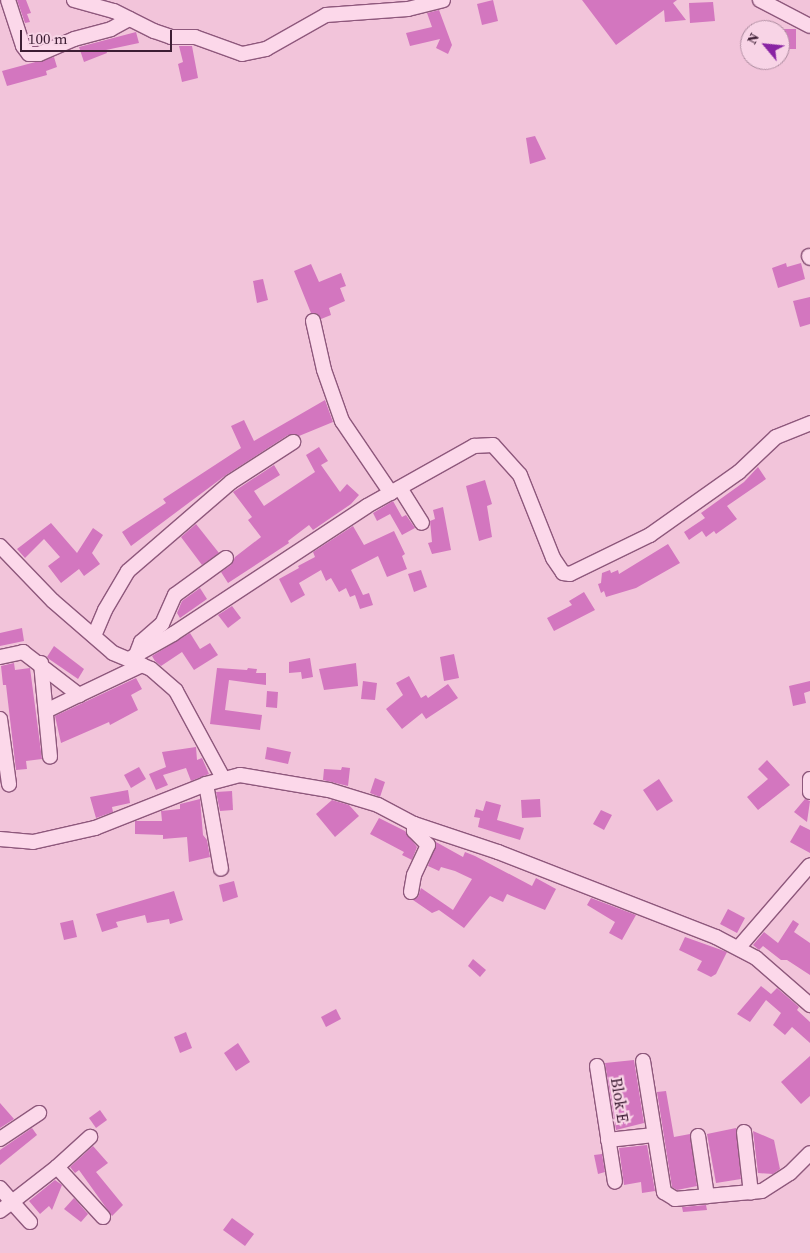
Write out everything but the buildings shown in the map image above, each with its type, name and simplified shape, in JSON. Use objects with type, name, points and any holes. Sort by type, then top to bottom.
[{"type":"street","points":[[8,0],[29,54],[39,54],[74,39],[111,30],[129,19]]},
{"type":"street","points":[[74,0],[114,11],[171,36],[195,37],[226,51],[247,54],[266,49],[326,15],[408,9],[443,0]]},
{"type":"street","points":[[760,0],[810,26]]},
{"type":"street","points":[[313,321],[324,370],[342,422],[422,523]]},
{"type":"street","points":[[46,711],[79,695],[136,660],[395,490],[474,446],[494,445],[520,475],[553,558],[563,573],[570,574],[650,535],[739,472],[776,438],[810,423]]},
{"type":"street","points":[[94,636],[105,610],[128,570],[231,482],[293,442]]},
{"type":"street","points":[[0,546],[36,584],[113,653],[136,660],[163,678],[187,706],[223,778]]},
{"type":"street","points":[[136,660],[141,642],[162,624],[175,595],[226,558]]},
{"type":"street","points":[[0,656],[23,652],[41,663],[79,695]]},
{"type":"street","points":[[41,663],[50,757]]},
{"type":"street","points":[[0,719],[9,784]]},
{"type":"street","points":[[0,839],[33,842],[95,828],[206,784],[240,775],[329,790],[378,806],[414,824],[498,852],[739,948],[768,966],[810,1005]]},
{"type":"street","points":[[810,779],[810,792]]},
{"type":"street","points":[[206,784],[221,869]]},
{"type":"street","points":[[411,892],[414,875],[428,845],[414,831],[414,824]]},
{"type":"street","points":[[739,948],[810,865]]},
{"type":"street","points":[[643,1061],[664,1192],[675,1199],[751,1192],[772,1186],[810,1153]]},
{"type":"street","name":"Blok E","points":[[597,1066],[615,1182]]},
{"type":"street","points":[[0,1139],[39,1113]]},
{"type":"street","points":[[744,1132],[751,1192]]},
{"type":"street","points":[[608,1140],[654,1135]]},
{"type":"street","points":[[698,1136],[707,1196]]},
{"type":"street","points":[[0,1212],[90,1138]]},
{"type":"street","points":[[57,1167],[102,1217]]},
{"type":"street","points":[[0,1188],[30,1222]]}]
